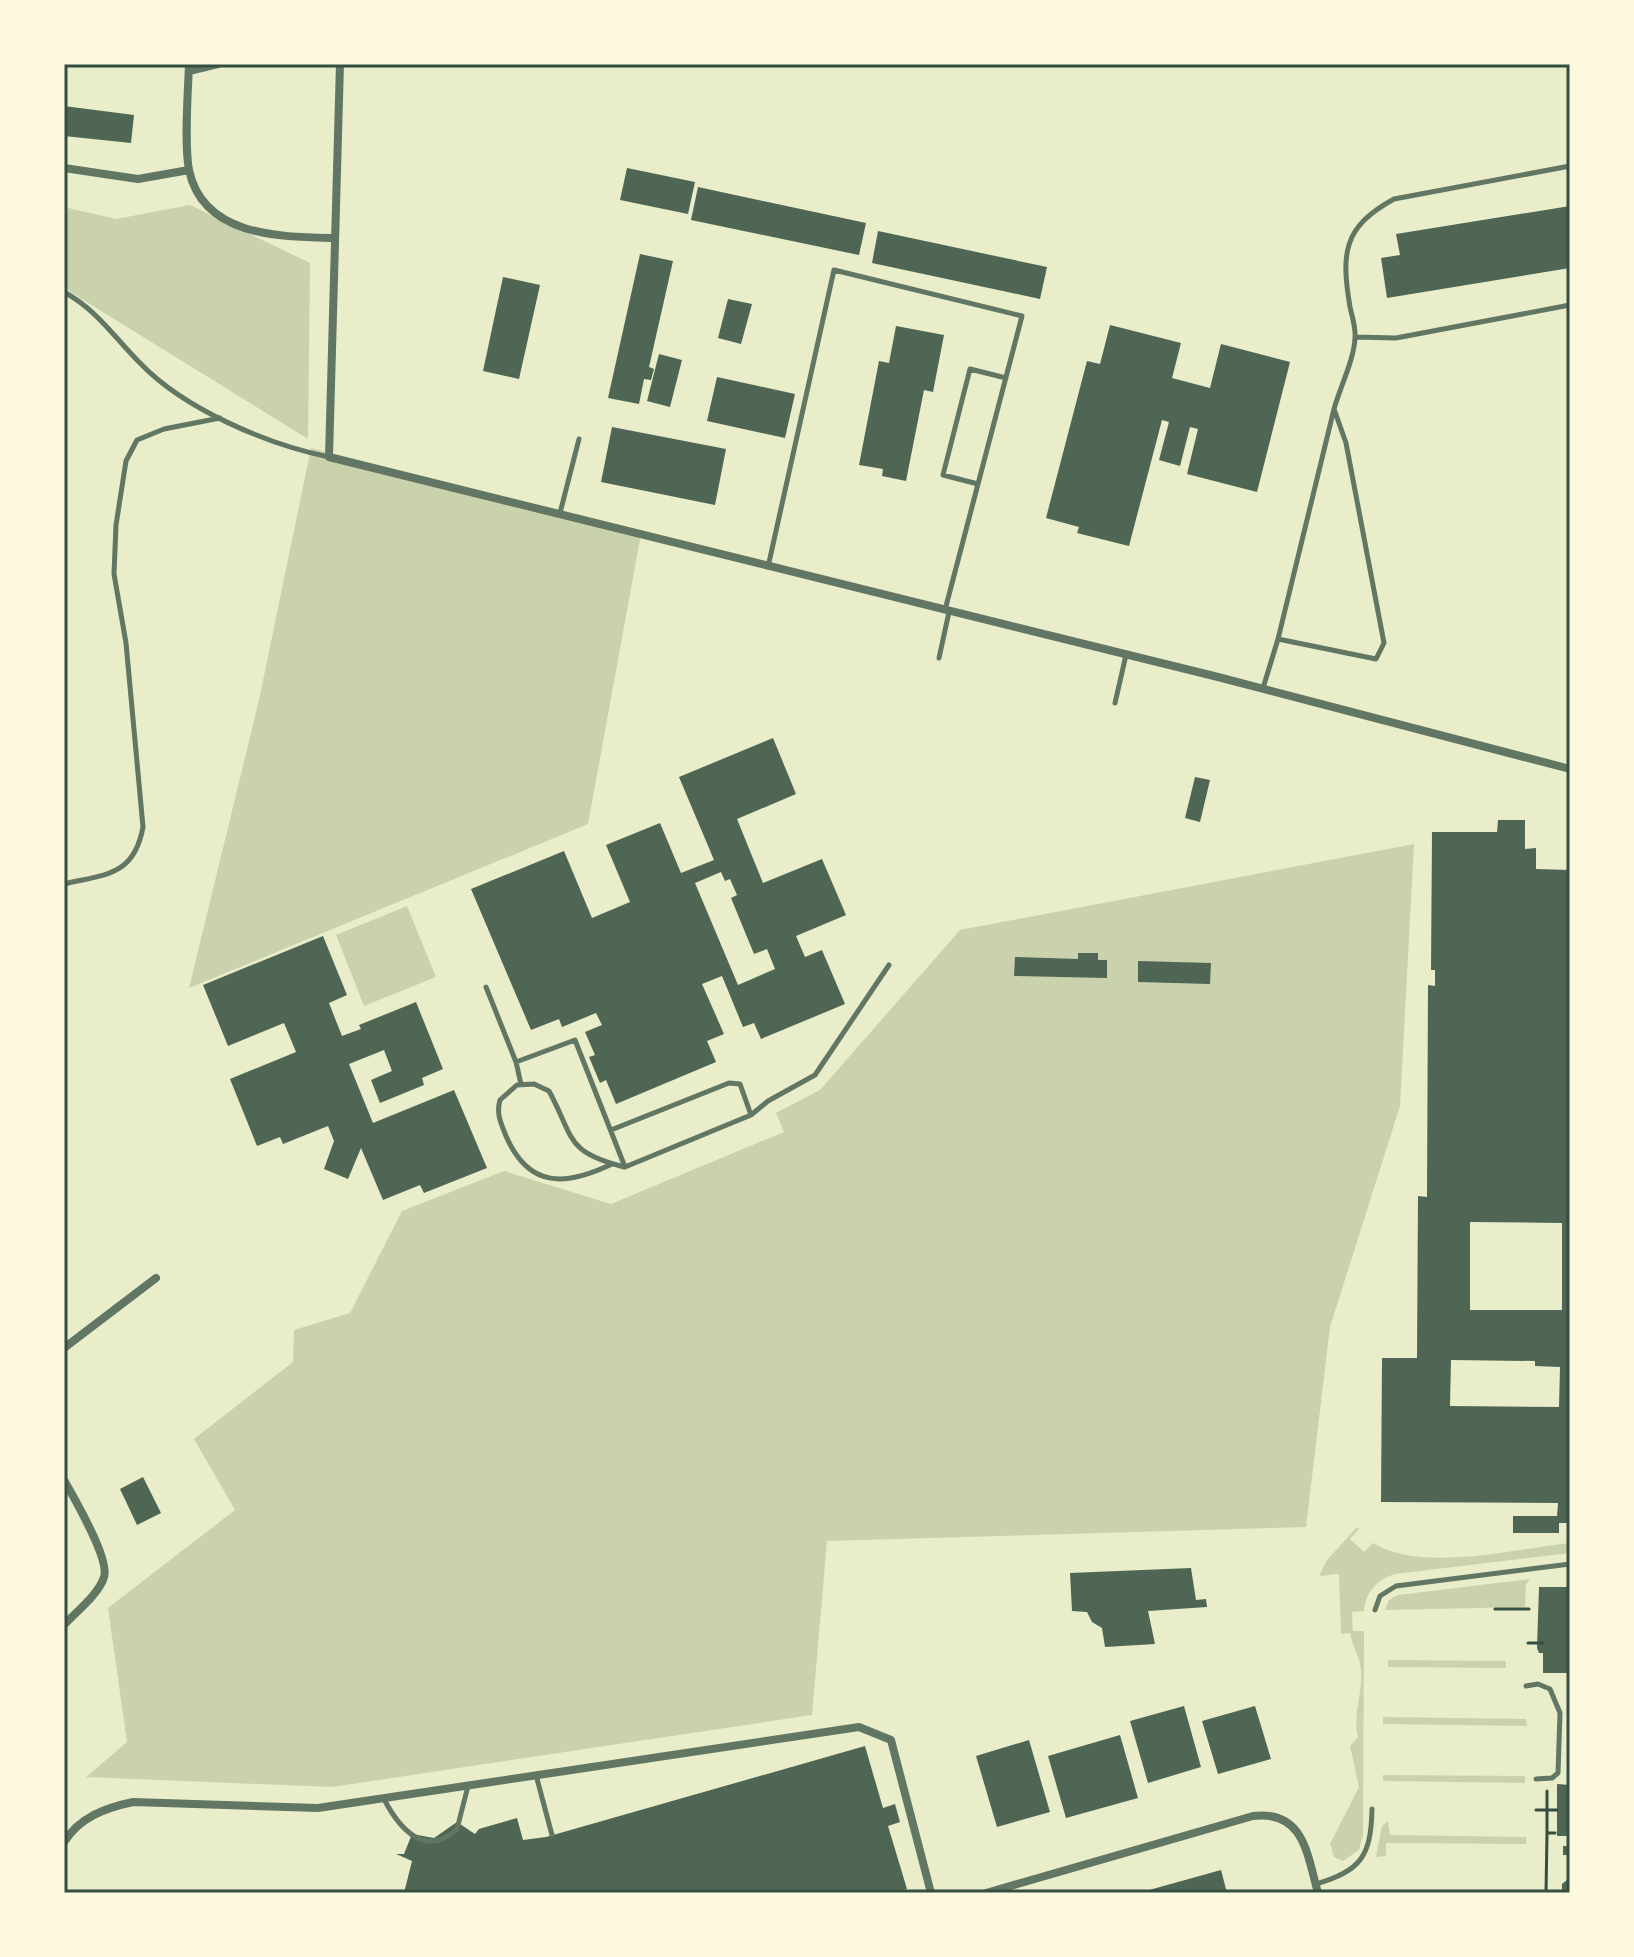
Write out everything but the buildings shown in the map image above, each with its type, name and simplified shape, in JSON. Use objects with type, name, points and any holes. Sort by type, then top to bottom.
[{"type":"street","points":[[218,64],[189,68],[189,170],[206,203],[236,226],[260,234],[334,238]]},
{"type":"street","points":[[340,64],[329,457],[1126,654],[1570,769]]},
{"type":"street","points":[[64,168],[138,179],[189,170]]},
{"type":"street","points":[[64,1348],[156,1278]]},
{"type":"street","points":[[64,1480],[89,1525],[105,1577],[64,1625]]},
{"type":"street","points":[[64,1842],[80,1822],[107,1807],[133,1802],[318,1808],[866,1728],[891,1740],[931,1893]]},
{"type":"street","points":[[986,1893],[1253,1816],[1270,1814],[1281,1817],[1297,1830],[1317,1889]]},
{"type":"lane","points":[[1262,689],[1278,639],[1334,409],[1355,337],[1345,276],[1346,250],[1355,228],[1370,212],[1394,199],[1570,166]]},
{"type":"lane","points":[[768,567],[834,270],[1022,316],[978,484],[939,658]]},
{"type":"lane","points":[[64,292],[97,315],[168,389],[200,411],[304,452],[329,457]]},
{"type":"lane","points":[[1355,337],[1396,338],[1570,305]]},
{"type":"lane","points":[[978,484],[943,475],[970,369],[1006,378]]},
{"type":"lane","points":[[1278,639],[1376,659],[1384,643],[1346,443],[1334,409]]},
{"type":"lane","points":[[64,884],[114,873],[126,865],[134,855],[143,827],[126,643],[114,574],[116,525],[129,450],[137,440],[164,429],[220,418]]},
{"type":"lane","points":[[560,514],[579,439]]},
{"type":"lane","points":[[1115,703],[1126,654]]},
{"type":"lane","points":[[612,1164],[573,1179],[547,1177],[526,1167],[512,1148],[497,1109],[504,1093],[521,1084],[534,1084],[549,1091],[575,1146],[592,1158],[625,1167],[751,1115],[768,1101],[815,1075],[889,965]]},
{"type":"lane","points":[[486,987],[516,1062],[521,1084]]},
{"type":"lane","points":[[516,1062],[575,1040],[625,1167]]},
{"type":"lane","points":[[611,1130],[729,1083],[740,1084],[751,1115]]},
{"type":"lane","points":[[1375,1610],[1380,1596],[1396,1586],[1570,1564]]},
{"type":"lane","points":[[1526,1686],[1538,1684],[1550,1689],[1560,1713],[1558,1773],[1547,1779],[1536,1779]]},
{"type":"lane","points":[[536,1775],[552,1835]]},
{"type":"lane","points":[[384,1799],[403,1829],[415,1839],[434,1841],[457,1829],[468,1786]]},
{"type":"lane","points":[[1317,1889],[1359,1863],[1369,1842],[1372,1809]]},
{"type":"path","points":[[1495,1609],[1529,1609]]},
{"type":"path","points":[[1528,1643],[1543,1643]]},
{"type":"path","points":[[1538,1893],[1546,1893],[1547,1787],[1556,1788]]},
{"type":"path","points":[[1536,1810],[1557,1810]]},
{"type":"path","points":[[1547,1833],[1555,1833]]},
{"type":"green space","points":[[190,205],[310,263],[308,439],[64,288],[64,207],[116,219]]},
{"type":"green space","points":[[311,448],[641,534],[588,824],[189,988],[259,700]]},
{"type":"green space","points":[[1414,844],[1400,1106],[1330,1327],[1306,1527],[827,1541],[812,1715],[332,1787],[86,1777],[127,1742],[108,1608],[235,1510],[194,1439],[293,1362],[294,1330],[350,1313],[402,1211],[504,1171],[611,1204],[784,1132],[776,1113],[820,1090],[960,930]]},
{"type":"green space","points":[[407,906],[436,977],[364,1006],[336,935]]},
{"type":"green space","points":[[1357,1527],[1359,1529],[1350,1539],[1364,1552],[1373,1543],[1393,1552],[1442,1558],[1570,1543],[1570,1553],[1395,1574],[1373,1588],[1364,1611],[1352,1612],[1353,1631],[1364,1631],[1363,1835],[1359,1850],[1343,1861],[1334,1857],[1330,1844],[1359,1787],[1350,1746],[1358,1737],[1356,1719],[1361,1673],[1350,1633],[1341,1634],[1339,1574],[1319,1576],[1327,1560]]},
{"type":"green space","points":[[1530,1579],[1526,1584],[1525,1607],[1385,1610],[1389,1600],[1398,1595]]},
{"type":"green space","points":[[1388,1660],[1506,1661],[1506,1668],[1388,1667]]},
{"type":"green space","points":[[1383,1717],[1526,1719],[1527,1726],[1383,1724]]},
{"type":"green space","points":[[1383,1775],[1525,1776],[1525,1783],[1383,1781]]},
{"type":"green space","points":[[1388,1821],[1390,1835],[1526,1837],[1526,1844],[1386,1843],[1386,1856],[1376,1857],[1382,1826]]}]
